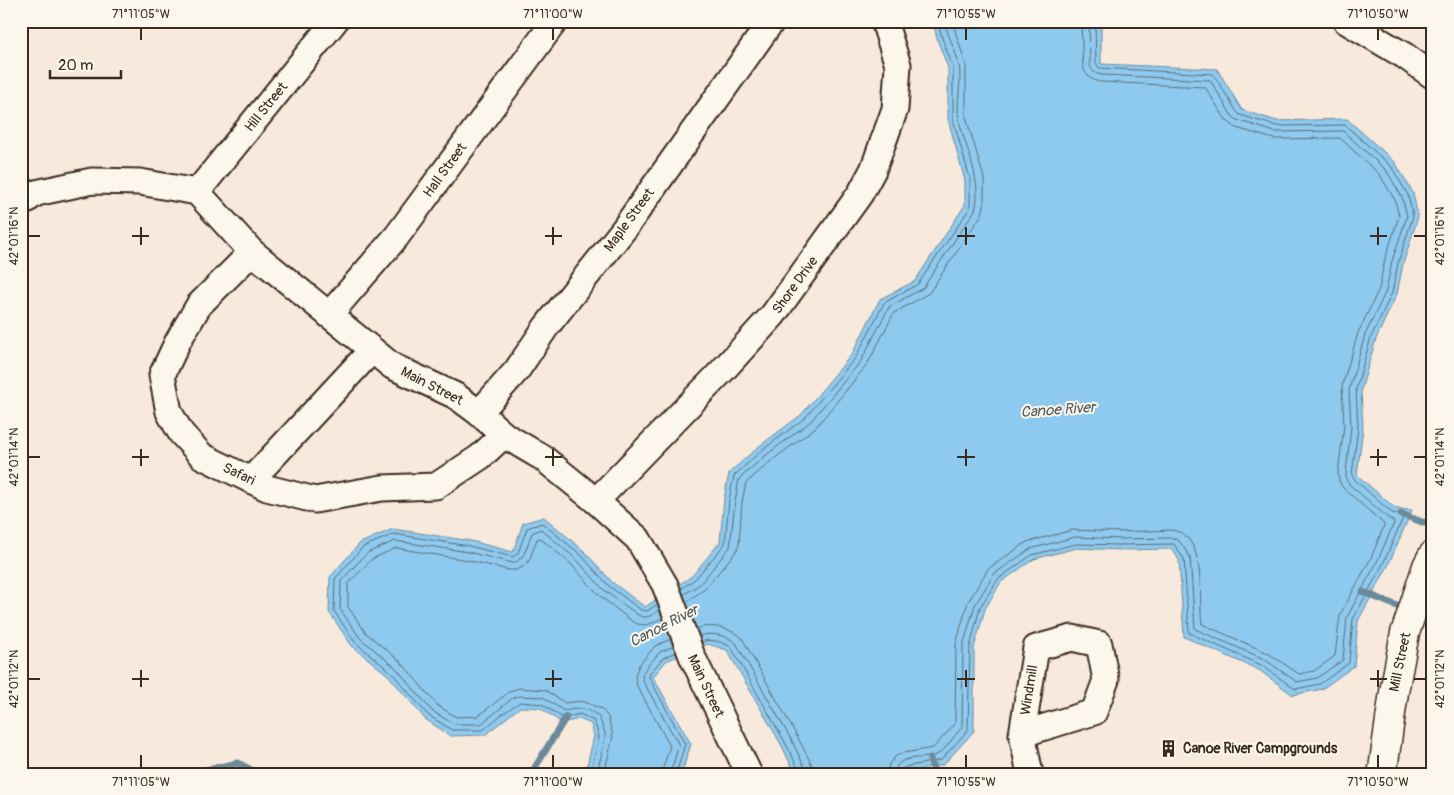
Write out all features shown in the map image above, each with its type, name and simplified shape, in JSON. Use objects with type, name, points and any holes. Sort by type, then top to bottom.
[{"type":"street","name":"Hill Street","points":[[197,192],[335,21]]},
{"type":"street","name":"Hall Street","points":[[329,315],[397,236],[555,21]]},
{"type":"street","name":"Maple Street","points":[[480,413],[517,370],[546,327],[624,229],[772,21]]},
{"type":"street","name":"Shore Drive","points":[[596,502],[773,315],[860,194],[873,170],[895,110],[898,65],[884,21]]},
{"type":"street","points":[[1346,21],[1433,76]]},
{"type":"street","points":[[21,204],[36,193],[92,181],[140,182],[197,192]]},
{"type":"street","name":"Main Street","points":[[197,192],[252,252],[392,366],[456,396],[480,413],[504,435],[543,458],[638,539],[664,585],[692,656],[749,774]]},
{"type":"street","name":"Safari","points":[[252,252],[199,305],[178,341],[162,375],[169,412],[181,432],[202,456],[267,488],[315,500],[382,488],[436,486],[480,457],[504,435]]},
{"type":"street","points":[[251,480],[372,350]]},
{"type":"street","name":"Mill Street","points":[[1384,774],[1383,769],[1394,692],[1405,633],[1427,566],[1433,554]]},
{"type":"street","name":"Windmill","points":[[1022,734],[1030,774]]},
{"type":"water","points":[[933,21],[1099,21],[1101,25],[1101,64],[1217,69],[1242,110],[1277,121],[1347,119],[1395,162],[1413,193],[1418,217],[1403,264],[1397,294],[1376,339],[1361,390],[1363,427],[1357,475],[1396,509],[1412,510],[1388,566],[1358,621],[1354,666],[1322,689],[1293,695],[1259,670],[1184,637],[1179,560],[1172,549],[1120,550],[1077,548],[1034,559],[1001,582],[985,609],[974,648],[974,731],[943,765],[892,774],[795,774],[782,746],[727,650],[708,644],[666,661],[653,677],[691,744],[682,772],[674,774],[585,774],[594,736],[591,724],[579,719],[562,723],[540,708],[520,707],[485,735],[451,736],[425,719],[388,675],[352,646],[329,612],[330,577],[360,543],[393,529],[471,541],[513,552],[523,523],[544,517],[584,551],[612,582],[645,607],[692,576],[720,542],[724,499],[729,473],[758,447],[801,415],[852,354],[880,299],[915,281],[965,205],[965,181],[948,119],[948,68],[937,39]]},
{"type":"waterway","name":"Canoe River","points":[[1401,514],[1433,524]]},
{"type":"waterway","name":"Canoe River","points":[[1363,592],[1407,610]]},
{"type":"waterway","name":"Canoe River","points":[[1416,614],[1433,621]]},
{"type":"waterway","name":"Canoe River","points":[[531,774],[566,717]]},
{"type":"waterway","name":"Canoe River","points":[[930,759],[935,774]]},
{"type":"waterway","name":"Canoe River","points":[[187,774],[238,763],[259,774]]},
{"type":"place","name":"Canoe River Campgrounds","points":[[1169,748]]}]
